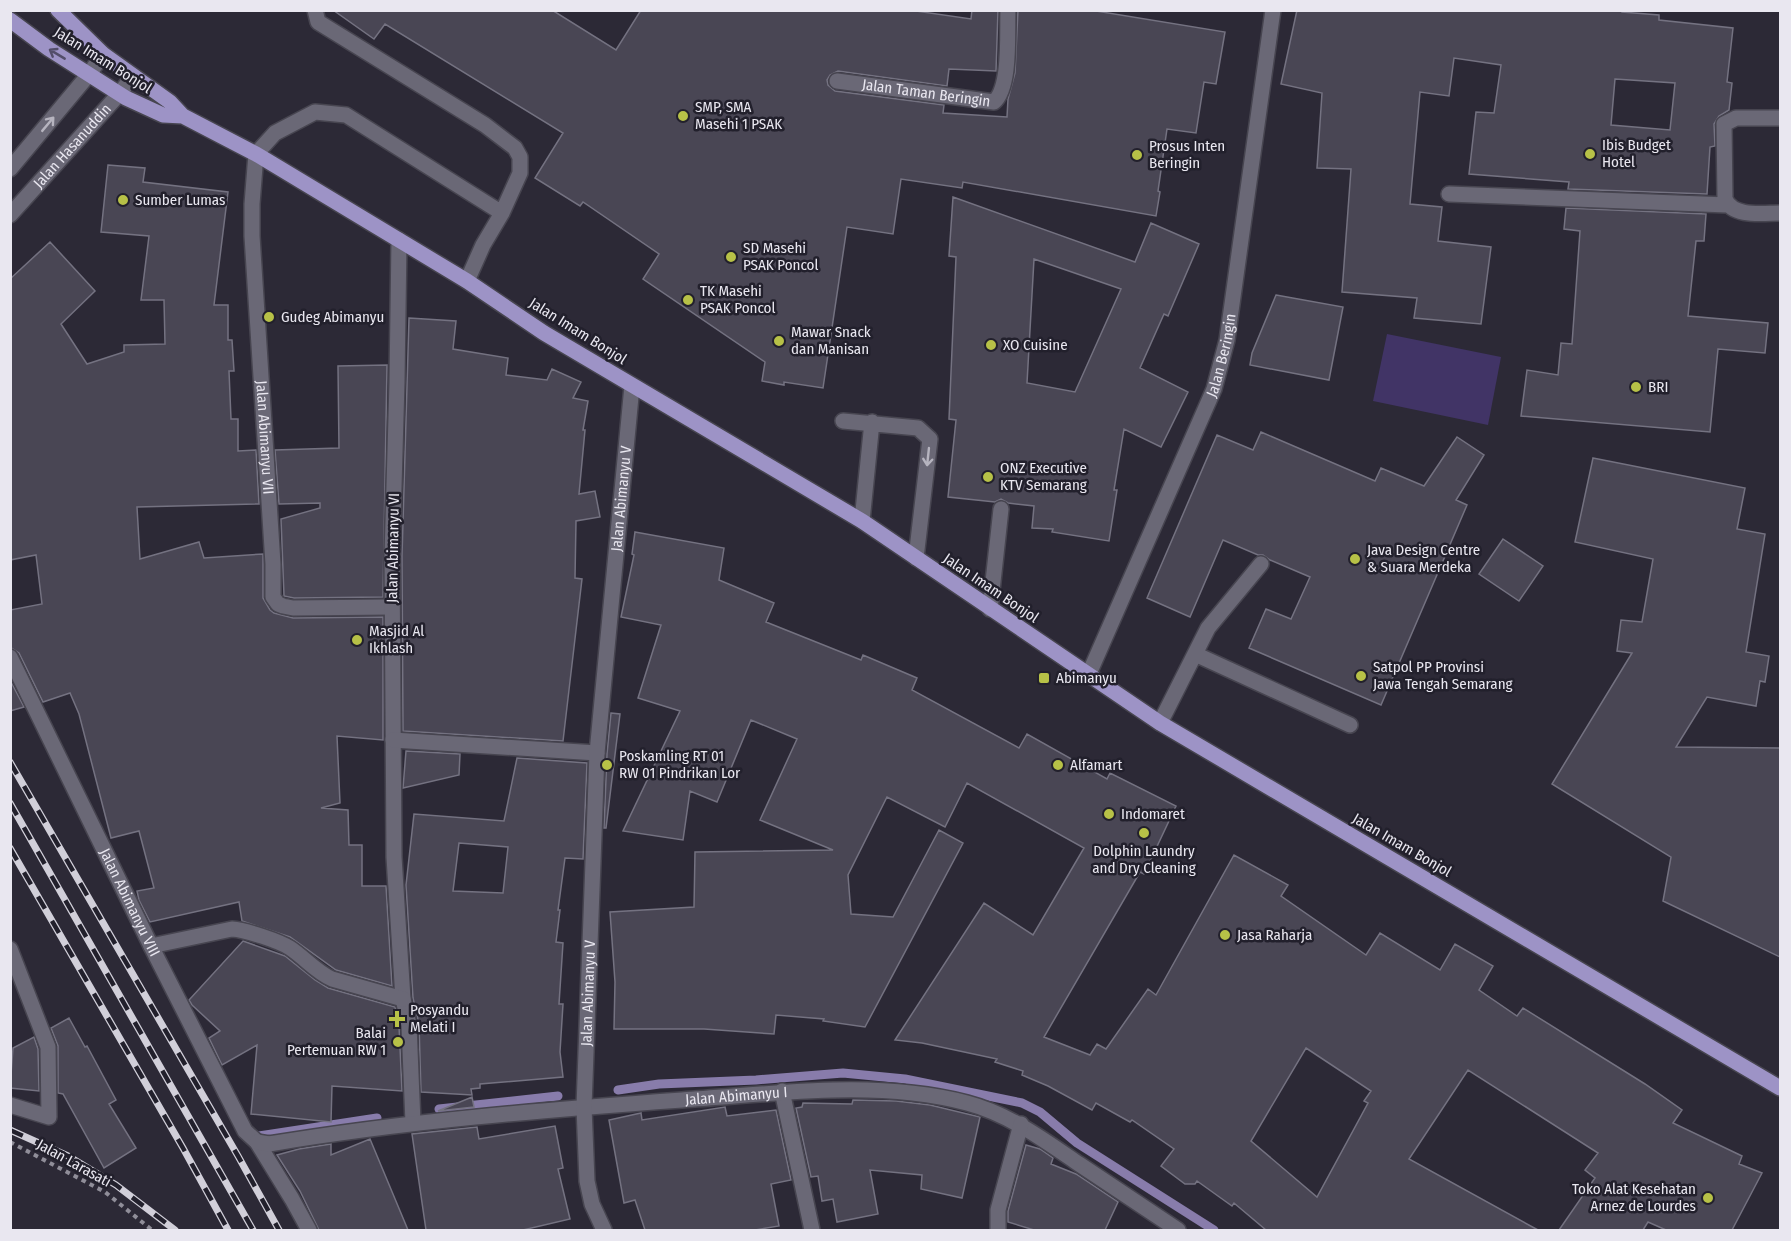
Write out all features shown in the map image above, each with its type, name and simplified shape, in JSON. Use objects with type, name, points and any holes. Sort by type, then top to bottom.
[{"type":"main road","name":"Jalan Imam Bonjol","points":[[58,10],[103,54],[170,102],[183,116],[256,154],[467,281],[544,333],[862,521],[1160,723],[1780,1088]]},
{"type":"main road","name":"Jalan Imam Bonjol","points":[[10,20],[49,49],[120,93],[163,115],[183,116]]},
{"type":"street","points":[[315,10],[318,22],[485,125],[515,148],[520,157],[520,173],[467,281]]},
{"type":"street","name":"Jalan Taman Beringin","points":[[837,81],[994,102],[999,98],[1005,75],[1008,10]]},
{"type":"street","name":"Jalan Beringin","points":[[1088,676],[1214,389],[1227,340],[1273,10]]},
{"type":"street","name":"Jalan Hasanuddin","points":[[10,169],[90,73],[103,54]]},
{"type":"street","name":"Jalan Hasanuddin","points":[[10,215],[133,76]]},
{"type":"street","points":[[256,154],[275,133],[315,112],[346,115],[502,213]]},
{"type":"street","points":[[1780,118],[1736,118],[1724,124],[1727,205],[1745,213],[1780,213]]},
{"type":"street","name":"Jalan Abimanyu VII","points":[[256,154],[252,236],[273,597],[278,604],[293,608],[391,607]]},
{"type":"street","points":[[1449,194],[1727,205]]},
{"type":"street","name":"Jalan Abimanyu VI","points":[[399,240],[391,607],[394,857],[403,999],[409,1025],[413,1123]]},
{"type":"street","name":"Jalan Abimanyu V","points":[[604,1230],[592,1204],[587,1181],[584,1107],[597,753],[632,386]]},
{"type":"street","points":[[843,421],[918,428],[930,439],[916,558]]},
{"type":"street","points":[[862,521],[872,422]]},
{"type":"street","points":[[990,609],[1001,509]]},
{"type":"street","points":[[1160,723],[1208,628],[1261,564]]},
{"type":"street","points":[[1195,654],[1350,725]]},
{"type":"street","name":"Jalan Abimanyu VIII","points":[[10,657],[246,1131],[257,1142],[309,1230]]},
{"type":"street","points":[[393,740],[597,753]]},
{"type":"street","points":[[152,946],[232,929],[243,929],[289,947],[332,980],[403,999]]},
{"type":"street","points":[[10,949],[48,1047],[48,1116],[10,1105]]},
{"type":"street","points":[[782,1091],[812,1230]]},
{"type":"street","name":"Jalan Abimanyu I","points":[[257,1142],[269,1144],[344,1131],[413,1123],[782,1091],[896,1091],[968,1103],[1021,1124],[1178,1230]]},
{"type":"street","points":[[998,1230],[998,1210],[1021,1124]]},
{"type":"path","name":"Jalan Larasati","points":[[10,1143],[105,1192],[152,1230]]},
{"type":"shaded area","points":[[1387,334],[1501,357],[1488,425],[1373,401]]},
{"type":"building","points":[[333,10],[552,10],[616,50],[641,10],[909,10],[971,19],[972,10],[998,10],[996,71],[949,69],[947,86],[838,71],[830,75],[827,80],[828,85],[835,91],[944,105],[943,113],[1007,117],[1008,99],[1015,73],[1018,10],[1090,10],[1225,32],[1216,84],[1204,82],[1196,133],[1167,129],[1156,216],[963,182],[962,188],[901,179],[893,234],[847,227],[823,388],[762,381],[765,362],[643,279],[659,254],[583,202],[580,206],[535,178],[563,133],[385,24],[374,39]]},
{"type":"building","points":[[1297,10],[1622,10],[1622,12],[1659,15],[1659,20],[1733,28],[1727,82],[1732,83],[1729,110],[1719,116],[1714,124],[1715,146],[1710,147],[1707,194],[1568,189],[1569,182],[1469,174],[1476,112],[1494,113],[1501,65],[1454,58],[1449,96],[1420,92],[1410,204],[1442,207],[1438,241],[1491,247],[1481,324],[1414,318],[1417,298],[1342,292],[1351,169],[1317,168],[1322,93],[1281,84]],"holes":[[[1615,79],[1675,83],[1670,130],[1611,125]]]},
{"type":"building","points":[[108,165],[145,168],[143,182],[228,192],[214,305],[228,305],[228,340],[232,340],[234,371],[229,371],[231,419],[238,419],[238,451],[256,450],[259,504],[137,507],[140,559],[199,542],[204,558],[263,554],[263,598],[274,613],[293,618],[383,617],[383,740],[337,736],[340,803],[321,808],[348,810],[349,845],[362,845],[362,886],[386,886],[392,986],[336,970],[290,937],[242,921],[239,902],[150,922],[137,891],[154,888],[139,831],[111,838],[79,714],[70,693],[43,702],[19,653],[10,647],[10,610],[42,604],[36,555],[10,560],[10,279],[50,242],[95,291],[61,324],[87,364],[124,352],[124,345],[165,344],[164,300],[141,300],[149,236],[101,232]]},
{"type":"building","points":[[953,197],[1135,262],[1151,223],[1199,244],[1168,316],[1164,314],[1140,368],[1188,392],[1161,447],[1124,429],[1114,490],[1117,490],[1109,541],[1052,532],[1053,529],[1032,528],[1034,506],[1008,503],[1001,499],[995,502],[948,497],[956,420],[949,419],[956,257],[949,256]],"holes":[[[1034,259],[1121,289],[1075,392],[1027,383]]]},
{"type":"building","points":[[1566,208],[1706,214],[1704,241],[1696,241],[1688,316],[1768,323],[1765,353],[1718,349],[1710,432],[1521,416],[1527,370],[1558,375],[1561,343],[1572,344],[1580,231],[1564,229]]},
{"type":"building","points":[[1276,295],[1343,307],[1329,380],[1250,365],[1252,353]]},
{"type":"building","points":[[409,318],[456,321],[453,349],[508,358],[506,375],[547,380],[552,369],[581,382],[573,398],[588,401],[583,430],[585,430],[579,494],[595,491],[600,517],[576,521],[575,578],[582,579],[563,741],[403,731],[402,556]]},
{"type":"building","points":[[387,365],[383,597],[294,598],[284,596],[281,519],[320,508],[320,503],[279,504],[275,450],[339,448],[338,366]]},
{"type":"building","name":"Java Design Centre & Suara Merdeka","points":[[1261,432],[1375,481],[1381,468],[1424,486],[1457,437],[1484,455],[1456,500],[1467,505],[1381,705],[1249,648],[1266,609],[1291,619],[1310,577],[1263,555],[1223,540],[1190,617],[1147,598],[1217,435],[1253,450]]},
{"type":"building","points":[[1593,458],[1745,488],[1737,529],[1765,534],[1746,652],[1769,656],[1765,682],[1760,681],[1756,706],[1707,697],[1676,747],[1780,748],[1780,957],[1663,901],[1671,857],[1552,784],[1632,653],[1617,651],[1621,620],[1642,622],[1653,559],[1575,542]]},
{"type":"building","points":[[635,532],[724,548],[719,580],[774,603],[766,622],[861,660],[863,655],[917,678],[912,690],[1019,748],[1027,734],[1107,779],[1110,773],[1176,806],[1144,874],[1140,872],[1044,1037],[1090,1055],[1097,1044],[1106,1049],[1148,989],[1156,995],[1234,855],[1288,885],[1281,896],[1366,955],[1380,933],[1440,970],[1455,944],[1493,966],[1479,990],[1517,1016],[1523,1008],[1645,1084],[1682,1110],[1673,1123],[1742,1156],[1739,1164],[1762,1173],[1732,1230],[1666,1230],[1648,1222],[1643,1230],[1559,1230],[1595,1178],[1585,1170],[1598,1153],[1468,1070],[1409,1159],[1538,1230],[1266,1230],[1234,1203],[1232,1206],[1197,1181],[1195,1184],[1185,1184],[1161,1166],[1174,1149],[1132,1120],[1130,1122],[1096,1103],[1092,1110],[1022,1075],[1023,1071],[995,1062],[997,1059],[922,1043],[895,1040],[984,903],[1033,935],[1084,848],[967,783],[945,827],[887,797],[848,875],[851,914],[893,917],[939,830],[963,843],[865,1027],[823,1021],[824,1019],[776,1015],[774,1034],[704,1029],[614,1029],[615,982],[610,912],[694,907],[695,852],[833,850],[760,820],[797,739],[751,720],[717,802],[690,791],[683,840],[623,831],[680,711],[638,698],[661,625],[621,617],[634,555],[632,554]],"holes":[[[1306,1048],[1371,1091],[1364,1101],[1368,1103],[1317,1197],[1251,1141]]]},
{"type":"building","points":[[1503,539],[1543,566],[1519,601],[1479,574]]},
{"type":"building","points":[[10,680],[24,707],[10,711]]},
{"type":"building","points":[[611,713],[620,714],[606,828],[604,828],[607,754]]},
{"type":"building","points":[[406,751],[460,754],[459,775],[403,788]]},
{"type":"building","points":[[517,758],[587,763],[583,859],[565,858],[558,910],[560,910],[556,942],[563,943],[559,1004],[563,1004],[560,1052],[563,1077],[480,1084],[480,1088],[471,1089],[472,1095],[421,1092],[419,1024],[413,998],[406,885],[414,814],[504,821]],"holes":[[[459,843],[508,847],[503,893],[453,891]]]},
{"type":"building","points":[[243,941],[285,956],[328,988],[395,1007],[399,1026],[402,1091],[332,1086],[331,1122],[251,1114],[257,1045],[222,1065],[209,1038],[220,1031],[189,1000]]},
{"type":"building","points":[[69,1018],[116,1100],[109,1104],[136,1148],[104,1168],[63,1094],[58,1093],[58,1046],[51,1028]]},
{"type":"building","points":[[34,1037],[38,1049],[39,1091],[10,1088],[13,1048]]},
{"type":"building","points":[[472,1097],[474,1107],[438,1111]]},
{"type":"building","points":[[853,1100],[930,1105],[980,1117],[962,1198],[921,1189],[922,1175],[870,1170],[878,1214],[837,1222],[833,1199],[822,1201],[818,1176],[811,1177],[796,1108],[802,1107],[803,1103],[852,1104]]},
{"type":"building","points":[[725,1107],[727,1116],[776,1110],[791,1180],[771,1184],[779,1226],[755,1230],[645,1230],[635,1200],[624,1203],[609,1120],[641,1113],[642,1120]]},
{"type":"building","points":[[555,1126],[563,1168],[558,1169],[570,1219],[523,1230],[426,1230],[412,1134],[477,1127],[479,1139]]},
{"type":"building","points":[[370,1139],[408,1230],[319,1230],[300,1191],[277,1155],[331,1144],[331,1155]]},
{"type":"building","points":[[1026,1145],[1040,1149],[1053,1158],[1051,1164],[1076,1174],[1118,1202],[1105,1230],[1034,1230],[1008,1222],[1008,1211]]},
{"type":"waterway","points":[[618,1090],[659,1084],[843,1073],[905,1079],[1022,1103],[1040,1112],[1077,1143],[1214,1230]]},
{"type":"waterway","points":[[439,1109],[558,1096]]},
{"type":"waterway","points":[[259,1136],[377,1118]]},
{"type":"railway","points":[[10,762],[279,1230]]},
{"type":"railway","points":[[10,803],[253,1230]]},
{"type":"railway","points":[[10,848],[228,1230]]},
{"type":"railway","points":[[10,1130],[68,1156],[116,1185],[175,1230]]},
{"type":"place","name":"SMP, SMA Masehi 1 PSAK","points":[[683,116]]},
{"type":"place","name":"Ibis Budget Hotel","points":[[1590,154]]},
{"type":"place","name":"Prosus Inten Beringin","points":[[1137,155]]},
{"type":"place","name":"Sumber Lumas","points":[[123,200]]},
{"type":"place","name":"SD Masehi PSAK Poncol","points":[[731,257]]},
{"type":"place","name":"TK Masehi PSAK Poncol","points":[[688,300]]},
{"type":"place","name":"Gudeg Abimanyu","points":[[269,317]]},
{"type":"place","name":"Mawar Snack dan Manisan","points":[[779,341]]},
{"type":"place","name":"XO Cuisine","points":[[991,345]]},
{"type":"place","name":"BRI","points":[[1636,387]]},
{"type":"place","name":"ONZ Executive KTV Semarang","points":[[988,477]]},
{"type":"place","name":"Java Design Centre & Suara Merdeka","points":[[1355,559]]},
{"type":"place","name":"Masjid Al Ikhlash","points":[[357,640]]},
{"type":"place","name":"Satpol PP Provinsi Jawa Tengah Semarang","points":[[1361,676]]},
{"type":"place","name":"Abimanyu","points":[[1044,678]]},
{"type":"place","name":"Poskamling RT 01 RW 01 Pindrikan Lor","points":[[607,765]]},
{"type":"place","name":"Alfamart","points":[[1058,765]]},
{"type":"place","name":"Indomaret","points":[[1109,814]]},
{"type":"place","name":"Dolphin Laundry and Dry Cleaning","points":[[1144,833]]},
{"type":"place","name":"Jasa Raharja","points":[[1225,935]]},
{"type":"place","name":"Posyandu Melati I","points":[[397,1019]]},
{"type":"place","name":"Balai Pertemuan RW 1","points":[[398,1042]]},
{"type":"place","name":"Toko Alat Kesehatan Arnez de Lourdes","points":[[1708,1198]]}]
